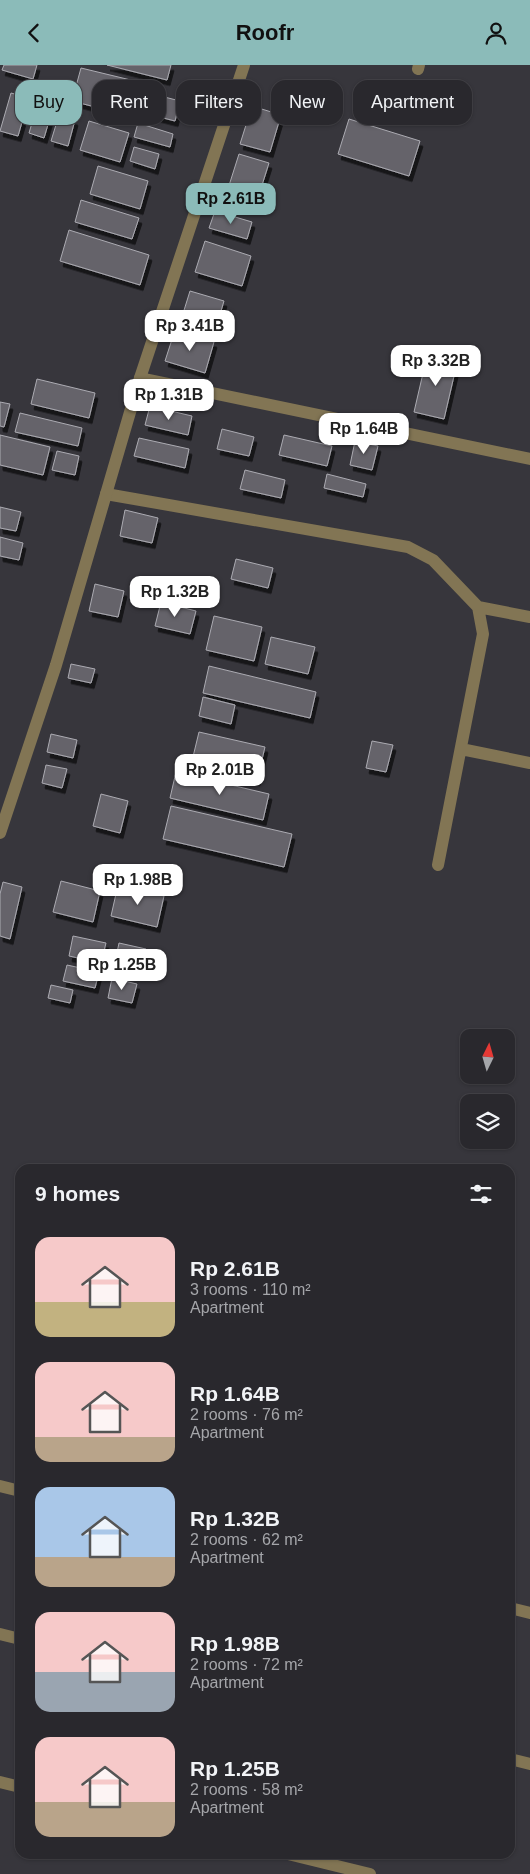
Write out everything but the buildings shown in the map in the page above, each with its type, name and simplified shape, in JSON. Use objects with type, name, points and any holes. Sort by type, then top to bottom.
[{"type":"street","points":[[0,833],[56,665],[140,378],[244,65]]},
{"type":"street","points":[[140,378],[530,459]]},
{"type":"street","points":[[106,494],[408,547],[433,560],[478,607],[483,634],[438,865]]},
{"type":"street","points":[[478,607],[530,617]]},
{"type":"street","points":[[461,749],[530,763]]},
{"type":"street","points":[[0,1486],[15,1490]]},
{"type":"street","points":[[515,1609],[530,1613]]},
{"type":"street","points":[[0,1634],[15,1638]]},
{"type":"street","points":[[515,1760],[530,1764]]},
{"type":"street","points":[[0,1782],[15,1786]]},
{"type":"street","points":[[299,1859],[320,1868],[370,1874]]}]
